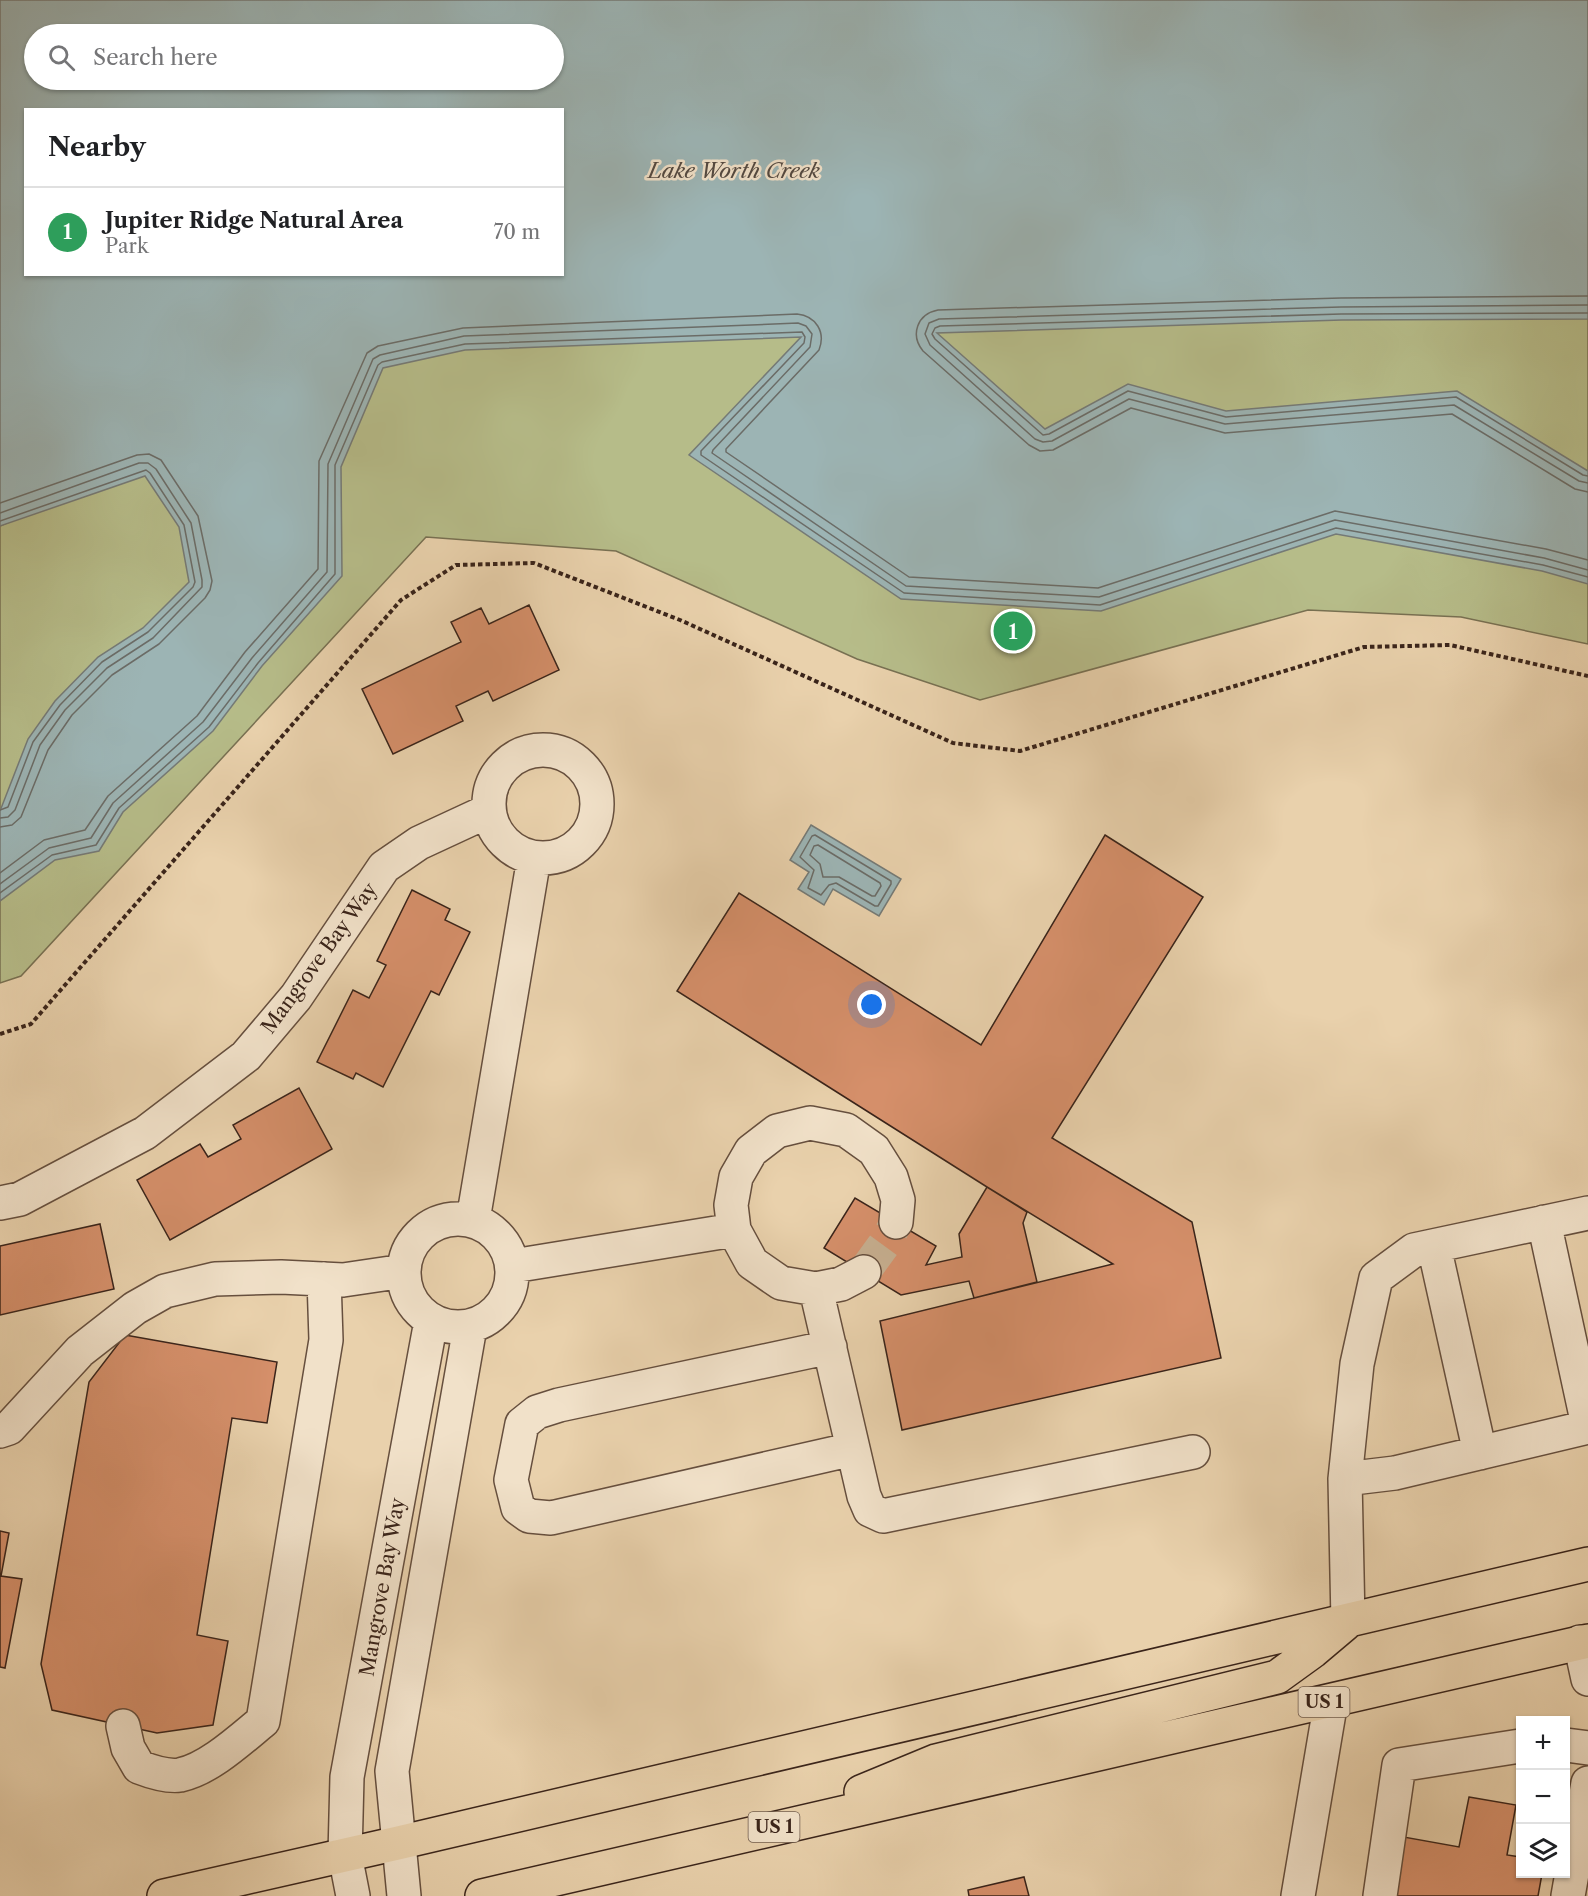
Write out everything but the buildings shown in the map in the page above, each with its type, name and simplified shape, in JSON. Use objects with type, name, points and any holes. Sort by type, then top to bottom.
[{"type":"main road","points":[[164,1896],[1588,1564]]},
{"type":"main road","points":[[777,1827],[936,1761],[1277,1677],[1313,1652],[1348,1621]]},
{"type":"main road","name":"US 1","points":[[482,1896],[1584,1641]]},
{"type":"street","points":[[541,749],[557,751],[572,757],[584,767],[597,796],[596,817],[588,835],[573,849],[555,858],[534,858],[507,846],[494,830],[489,811],[491,786],[499,771],[511,760],[525,752],[541,749]]},
{"type":"street","name":"Mangrove Bay Way","points":[[0,1203],[20,1199],[146,1133],[246,1056],[296,997],[384,867],[419,843],[489,811]]},
{"type":"street","points":[[473,1220],[534,858]]},
{"type":"street","points":[[864,1272],[841,1284],[816,1289],[781,1283],[752,1263],[734,1230],[731,1206],[736,1177],[751,1151],[777,1131],[810,1123],[846,1130],[874,1150],[891,1177],[898,1200],[896,1222]]},
{"type":"street","points":[[1348,1621],[1346,1479],[1357,1364],[1376,1278],[1414,1250],[1588,1213]]},
{"type":"street","points":[[456,1218],[473,1220],[487,1226],[500,1237],[513,1266],[512,1286],[503,1305],[489,1319],[470,1327],[450,1328],[431,1321],[416,1308],[406,1290],[404,1271],[407,1255],[415,1240],[427,1229],[456,1218]]},
{"type":"street","points":[[1346,1479],[1395,1473],[1588,1426],[1544,1222]]},
{"type":"street","points":[[513,1266],[734,1230]]},
{"type":"street","points":[[1434,1246],[1480,1453]]},
{"type":"street","points":[[0,1431],[9,1428],[80,1351],[135,1308],[165,1291],[214,1279],[281,1277],[343,1280],[404,1271]]},
{"type":"street","points":[[123,1725],[128,1748],[139,1767],[157,1774],[180,1775],[222,1754],[263,1721],[326,1340],[324,1279]]},
{"type":"street","points":[[816,1289],[864,1496],[870,1510],[884,1516],[1193,1452]]},
{"type":"street","name":"Mangrove Bay Way","points":[[352,1896],[345,1855],[347,1777],[431,1321]]},
{"type":"street","points":[[404,1896],[392,1771],[470,1327]]},
{"type":"street","points":[[830,1347],[558,1405],[537,1412],[522,1424],[511,1480],[518,1508],[529,1516],[551,1518],[853,1449]]},
{"type":"street","points":[[1584,1641],[1588,1679]]},
{"type":"street","points":[[1298,1896],[1331,1701]]},
{"type":"street","points":[[1570,1746],[1588,1748]]},
{"type":"street","points":[[1380,1896],[1399,1766],[1516,1747]]},
{"type":"street","points":[[1568,1896],[1588,1783]]},
{"type":"path","points":[[0,1034],[32,1024],[400,600],[456,565],[534,562],[680,620],[953,742],[1020,751],[1364,647],[1450,645],[1588,676]]},
{"type":"green space","points":[[1588,277],[1588,644],[1461,617],[1308,610],[980,700],[857,659],[616,551],[426,537],[21,976],[0,983],[0,526],[446,324]]},
{"type":"water","name":"Lake Worth Creek","points":[[0,0],[1588,0],[1588,319],[1342,320],[937,333],[1045,429],[1128,384],[1226,411],[1457,391],[1588,471],[1588,584],[1542,571],[1336,534],[1101,611],[901,599],[689,455],[801,337],[465,350],[383,368],[341,467],[342,576],[262,666],[213,731],[123,812],[99,851],[55,860],[0,901],[0,811],[28,739],[55,701],[98,657],[143,628],[189,582],[179,527],[145,476],[0,526]]},
{"type":"water","points":[[811,825],[901,879],[879,916],[833,889],[824,905],[798,889],[809,872],[790,860]]},
{"type":"tunnel","points":[[864,1272],[888,1239],[896,1222]]},
{"type":"place","name":"Jupiter Ridge Natural Area","points":[[1013,631]]}]
